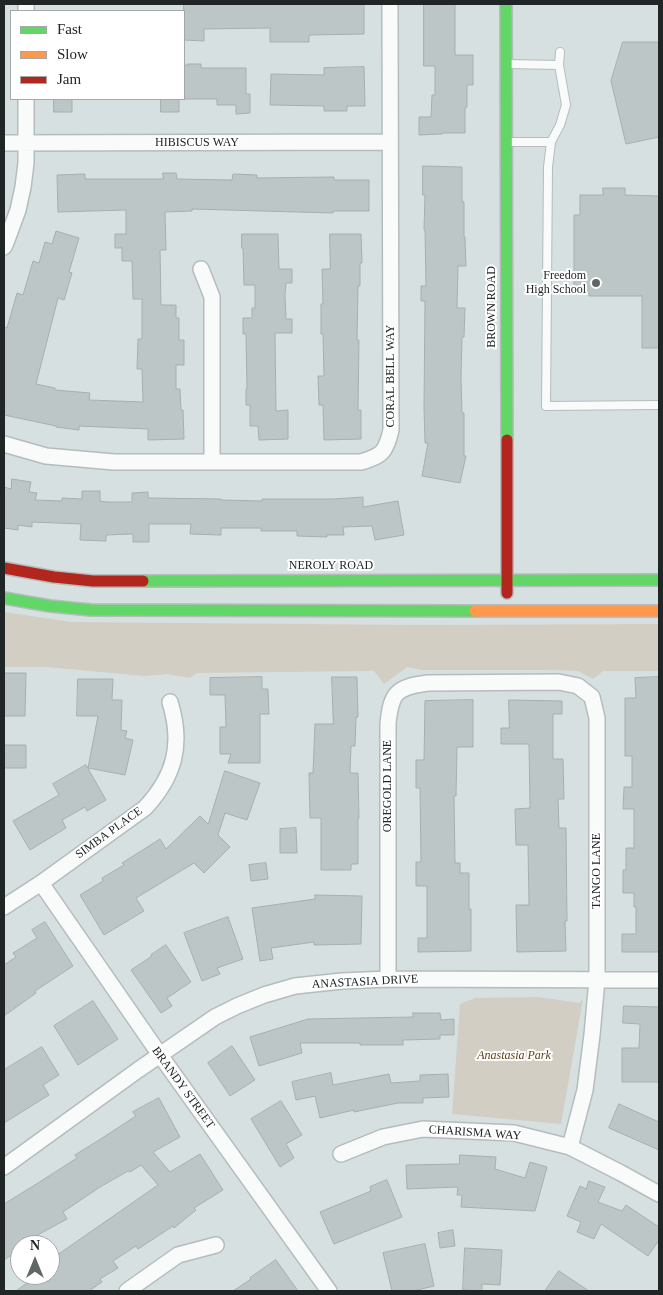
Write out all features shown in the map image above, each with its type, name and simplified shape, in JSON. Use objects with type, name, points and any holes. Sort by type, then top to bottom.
[{"type":"street","name":"CORAL BELL WAY","points":[[4,444],[46,456],[114,462],[361,462],[376,458],[388,446],[391,430],[390,4]]},
{"type":"street","name":"BROWN ROAD","points":[[506,4],[507,610]]},
{"type":"street","points":[[4,247],[15,218],[23,187],[26,100]]},
{"type":"street","name":"HIBISCUS WAY","points":[[4,143],[390,142]]},
{"type":"street","points":[[201,269],[212,297],[212,462]]},
{"type":"street","name":"NEROLY ROAD","points":[[4,568],[54,577],[93,581],[659,580]]},
{"type":"street","points":[[4,598],[50,606],[91,610],[659,611]]},
{"type":"street","points":[[604,611],[625,598]]},
{"type":"street","name":"OREGOLD LANE","points":[[388,978],[388,733],[390,709],[393,699],[399,690],[409,685],[492,682]]},
{"type":"street","name":"TANGO LANE","points":[[492,682],[559,682],[578,686],[592,697],[597,718],[597,979],[585,1090],[570,1147]]},
{"type":"street","name":"SIMBA PLACE","points":[[4,907],[41,883],[144,808],[156,796],[173,764],[176,749],[175,718],[170,702]]},
{"type":"street","name":"BRANDY STREET","points":[[41,883],[160,1055],[329,1291]]},
{"type":"street","name":"ANASTASIA DRIVE","points":[[4,1167],[215,1017],[237,1006],[296,986],[388,978],[659,980]]},
{"type":"street","name":"CHARISMA WAY","points":[[341,1154],[383,1137],[423,1129],[514,1133],[570,1147],[621,1172],[659,1194]]},
{"type":"street","points":[[127,1291],[178,1255],[216,1245]]},
{"type":"lane","points":[[560,52],[559,65],[566,105],[552,142],[548,167],[546,406],[659,405]]},
{"type":"lane","points":[[506,64],[559,65]]},
{"type":"lane","points":[[506,142],[552,142]]},
{"type":"green space","points":[[4,612],[71,622],[420,625],[659,624],[659,671],[603,671],[593,679],[578,671],[422,670],[407,667],[384,684],[374,671],[197,673],[190,678],[167,674],[145,676],[46,667],[4,667]]},
{"type":"green space","name":"Anastasia Park","points":[[539,997],[579,1003],[583,999],[561,1124],[452,1114],[460,1004],[475,998]]},
{"type":"building","points":[[184,4],[364,4],[364,34],[309,35],[309,42],[270,42],[270,28],[204,29],[204,41],[185,40]]},
{"type":"building","points":[[424,4],[455,4],[455,55],[473,55],[473,85],[467,85],[465,133],[419,135],[419,117],[431,117],[432,95],[435,95],[435,66],[424,66]]},
{"type":"building","points":[[623,42],[659,42],[659,137],[626,144],[611,81]]},
{"type":"building","points":[[201,64],[201,68],[246,68],[246,94],[250,94],[250,113],[236,114],[236,105],[217,105],[217,99],[185,99],[185,65]]},
{"type":"building","points":[[364,67],[365,106],[347,106],[347,111],[324,111],[324,106],[270,105],[271,74],[324,75],[324,68]]},
{"type":"building","points":[[54,100],[72,100],[72,112],[54,112]]},
{"type":"building","points":[[161,100],[179,100],[179,112],[161,112]]},
{"type":"building","points":[[423,166],[462,167],[466,266],[458,266],[457,308],[465,308],[461,379],[462,413],[464,413],[464,456],[466,456],[460,483],[422,476],[428,443],[425,443],[424,407],[425,301],[421,301],[421,286],[426,286]]},
{"type":"building","points":[[163,173],[176,173],[177,179],[232,180],[233,174],[257,175],[257,178],[334,177],[334,180],[369,180],[369,211],[333,211],[333,213],[192,209],[192,211],[165,212],[166,250],[160,250],[161,305],[176,305],[176,318],[179,318],[179,340],[184,340],[184,365],[176,365],[176,389],[180,389],[184,439],[148,440],[148,429],[79,426],[79,430],[56,427],[4,415],[4,327],[7,328],[17,293],[23,295],[33,261],[39,263],[45,242],[52,244],[56,231],[79,238],[69,272],[72,273],[64,300],[58,298],[36,384],[55,388],[55,390],[90,393],[89,400],[143,402],[142,369],[137,369],[138,339],[142,339],[142,299],[133,299],[132,261],[122,261],[122,248],[115,248],[115,234],[126,234],[126,210],[58,212],[57,175],[85,174],[85,179],[163,179]]},
{"type":"building","points":[[603,188],[625,188],[625,195],[659,196],[659,348],[642,348],[642,296],[589,296],[589,293],[574,293],[574,215],[580,215],[580,195],[603,195]]},
{"type":"building","points":[[242,234],[278,234],[279,269],[292,269],[292,283],[286,283],[285,295],[286,319],[292,319],[292,333],[275,333],[276,411],[288,410],[288,439],[259,440],[258,426],[250,426],[250,405],[246,405],[246,334],[243,334],[243,318],[252,318],[252,308],[255,308],[255,285],[244,285]]},
{"type":"building","points":[[330,234],[361,234],[362,263],[360,263],[360,286],[358,286],[357,340],[359,340],[358,410],[361,410],[361,439],[324,440],[323,405],[319,405],[318,376],[324,376],[323,334],[321,334],[321,304],[323,304],[322,269],[330,269]]},
{"type":"building","points":[[12,479],[31,482],[29,492],[37,493],[35,500],[62,501],[62,498],[82,499],[82,491],[100,491],[100,501],[107,502],[132,502],[132,493],[148,492],[148,498],[262,501],[262,499],[363,497],[363,507],[398,501],[404,535],[375,540],[372,526],[343,527],[344,535],[327,535],[327,537],[297,536],[297,531],[261,531],[261,528],[221,528],[221,535],[190,534],[191,524],[149,524],[149,542],[133,542],[133,534],[106,535],[106,541],[80,540],[81,524],[32,522],[32,527],[18,525],[18,530],[4,528],[4,487],[11,489]]},
{"type":"building","points":[[4,673],[26,673],[25,716],[4,716]]},
{"type":"building","points":[[262,677],[262,689],[268,689],[269,714],[260,714],[260,763],[228,763],[231,754],[220,754],[220,727],[226,727],[225,695],[210,695],[210,678]]},
{"type":"building","points":[[332,677],[357,677],[358,717],[356,717],[355,746],[351,746],[350,773],[358,773],[358,864],[351,864],[351,870],[321,870],[321,818],[310,818],[309,773],[313,773],[315,724],[333,724]]},
{"type":"building","points":[[659,677],[659,952],[622,952],[622,934],[636,934],[634,893],[623,893],[623,870],[626,870],[626,848],[634,848],[634,809],[623,809],[624,787],[632,787],[632,756],[625,756],[625,698],[636,698],[635,678]]},
{"type":"building","points":[[78,679],[113,679],[112,700],[122,700],[121,730],[127,731],[125,738],[133,740],[125,775],[88,768],[98,716],[77,716]]},
{"type":"building","points":[[473,700],[473,747],[457,747],[456,796],[454,796],[455,863],[460,863],[460,873],[469,873],[471,951],[418,952],[418,938],[427,938],[427,886],[416,886],[416,862],[421,862],[420,788],[416,788],[416,760],[424,760],[425,701]]},
{"type":"building","points":[[509,700],[562,701],[562,714],[553,714],[553,759],[563,759],[564,799],[558,799],[559,828],[566,828],[566,951],[517,952],[516,905],[529,905],[528,845],[516,845],[515,809],[530,808],[529,744],[501,744],[501,728],[509,728]]},
{"type":"building","points":[[4,745],[26,745],[26,768],[4,768]]},
{"type":"building","points":[[86,765],[106,800],[87,811],[85,807],[62,820],[66,828],[30,850],[13,821],[59,795],[53,784]]},
{"type":"building","points":[[225,771],[260,783],[247,820],[225,813],[218,835],[230,847],[204,873],[194,863],[136,898],[144,911],[104,935],[80,895],[103,881],[102,878],[124,865],[122,863],[160,839],[166,849],[200,816],[208,824]]},
{"type":"building","points":[[296,828],[297,853],[280,853],[280,829]]},
{"type":"building","points":[[266,863],[268,879],[251,881],[249,865]]},
{"type":"building","points":[[315,895],[362,896],[361,944],[314,945],[314,942],[271,948],[273,959],[260,961],[252,908],[315,899]]},
{"type":"building","points":[[228,917],[243,959],[217,968],[220,974],[202,981],[184,933]]},
{"type":"building","points":[[45,922],[73,966],[35,991],[36,993],[4,1016],[4,965],[16,957],[13,953],[37,938],[32,930]]},
{"type":"building","points":[[166,945],[191,982],[167,998],[172,1006],[161,1013],[131,970]]},
{"type":"building","points":[[93,1001],[118,1039],[78,1065],[54,1026]]},
{"type":"building","points":[[624,1006],[659,1007],[659,1082],[622,1082],[622,1048],[639,1048],[640,1024],[623,1023]]},
{"type":"building","points":[[413,1013],[440,1013],[441,1020],[454,1019],[454,1035],[440,1035],[440,1039],[403,1040],[403,1045],[300,1043],[302,1053],[259,1066],[250,1037],[308,1019],[413,1017]]},
{"type":"building","points":[[232,1046],[255,1080],[230,1096],[208,1063]]},
{"type":"building","points":[[42,1047],[59,1075],[43,1085],[49,1095],[4,1123],[4,1070]]},
{"type":"building","points":[[331,1073],[333,1085],[389,1074],[391,1083],[420,1081],[420,1075],[448,1074],[449,1097],[423,1098],[423,1103],[398,1103],[320,1118],[315,1096],[296,1100],[292,1082]]},
{"type":"building","points":[[159,1098],[180,1137],[153,1152],[170,1172],[200,1154],[223,1190],[194,1208],[196,1210],[174,1228],[173,1226],[138,1249],[136,1246],[113,1261],[118,1268],[100,1279],[102,1282],[89,1291],[16,1291],[24,1285],[60,1285],[60,1253],[158,1185],[141,1165],[130,1172],[128,1171],[63,1212],[67,1219],[38,1235],[10,1235],[10,1256],[4,1260],[4,1204],[77,1158],[75,1155],[136,1116],[133,1112]]},
{"type":"building","points":[[281,1101],[302,1135],[286,1144],[294,1158],[280,1167],[251,1119]]},
{"type":"building","points":[[619,1104],[659,1122],[659,1150],[609,1128]]},
{"type":"building","points":[[460,1155],[496,1157],[495,1169],[525,1178],[530,1162],[547,1167],[535,1211],[461,1207],[462,1195],[457,1195],[458,1187],[407,1189],[406,1165],[459,1164]]},
{"type":"building","points":[[387,1180],[402,1217],[334,1244],[320,1212],[371,1191],[370,1187]]},
{"type":"building","points":[[589,1181],[605,1187],[598,1202],[622,1211],[626,1205],[659,1227],[659,1240],[648,1256],[601,1224],[594,1239],[577,1232],[581,1222],[567,1216],[580,1186],[586,1189]]},
{"type":"building","points":[[453,1230],[455,1246],[440,1248],[438,1233]]},
{"type":"building","points":[[425,1244],[434,1286],[413,1291],[392,1291],[383,1253]]},
{"type":"building","points":[[465,1248],[502,1250],[500,1285],[482,1284],[482,1291],[463,1290]]},
{"type":"building","points":[[276,1260],[298,1291],[233,1291],[251,1279]]},
{"type":"building","points":[[559,1271],[589,1291],[545,1291]]},
{"type":"traffic: fast","points":[[506,4],[507,440]]},
{"type":"traffic: fast","points":[[143,581],[659,580]]},
{"type":"traffic: fast","points":[[4,598],[50,606],[91,610],[475,611]]},
{"type":"traffic: slow","points":[[475,611],[659,611]]},
{"type":"traffic: jam","points":[[507,440],[507,593]]},
{"type":"traffic: jam","points":[[4,568],[54,577],[93,581],[143,581]]},
{"type":"place","name":"Freedom High School","points":[[596,283]]}]
